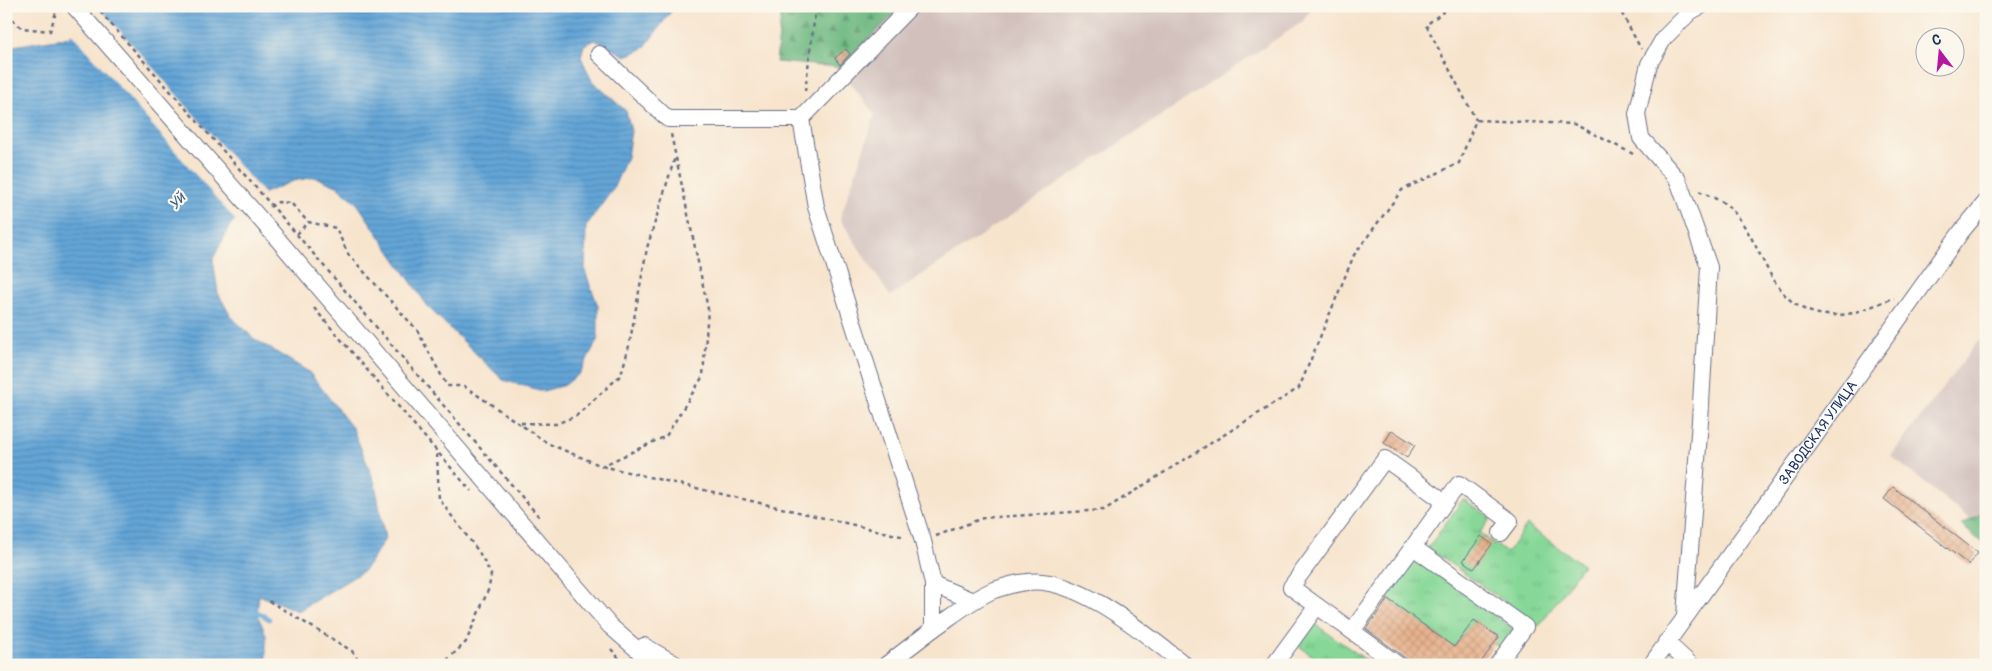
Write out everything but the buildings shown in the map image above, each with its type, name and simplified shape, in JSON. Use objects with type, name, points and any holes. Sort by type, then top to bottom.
[{"type":"street","points":[[74,6],[644,665]]},
{"type":"street","points":[[599,54],[668,120],[801,119],[911,6]]},
{"type":"street","points":[[1685,615],[1700,421],[1709,267],[1678,180],[1641,138],[1637,114],[1649,64],[1664,38],[1692,11],[1701,6]]},
{"type":"street","points":[[801,119],[816,207],[923,541],[933,584],[933,629]]},
{"type":"street","name":"ЗАВОДСКАЯ УЛИЦА","points":[[1651,665],[1961,232],[1986,202]]},
{"type":"street","points":[[1398,665],[1291,587],[1385,459],[1445,502]]},
{"type":"street","points":[[1352,631],[1459,484],[1510,521],[1501,533]]},
{"type":"street","points":[[1413,547],[1525,627],[1497,665]]},
{"type":"street","points":[[886,665],[973,601],[993,590],[1028,581],[1056,584],[1116,612],[1185,665]]},
{"type":"street","points":[[933,584],[973,601]]},
{"type":"street","points":[[1274,665],[1317,606]]},
{"type":"street","points":[[610,626],[655,665]]},
{"type":"street","points":[[610,626],[677,665]]},
{"type":"street","points":[[1666,642],[1691,665]]},
{"type":"path","points":[[6,14],[22,28],[50,31],[57,10],[54,6]]},
{"type":"path","points":[[95,6],[297,234],[542,520]]},
{"type":"path","points":[[801,119],[816,6]]},
{"type":"path","points":[[267,209],[278,202],[291,203],[308,222],[336,228],[348,254],[417,330],[447,386],[464,386],[549,444],[602,466],[923,541],[983,518],[1104,510],[1299,388],[1354,255],[1402,190],[1459,163],[1476,120],[1426,25],[1451,6]]},
{"type":"path","points":[[1618,6],[1649,64]]},
{"type":"path","points":[[602,466],[666,436],[703,376],[708,308],[668,120]]},
{"type":"path","points":[[1476,120],[1574,124],[1635,155]]},
{"type":"path","points":[[519,423],[556,424],[576,416],[621,375],[647,248],[676,156]]},
{"type":"path","points":[[1678,180],[1728,206],[1746,228],[1775,284],[1792,303],[1812,314],[1841,316],[1895,298]]},
{"type":"path","points":[[297,234],[308,222]]},
{"type":"path","points":[[437,452],[438,499],[479,552],[491,574],[489,588],[466,642],[442,665]]},
{"type":"path","points":[[269,601],[352,651],[358,660],[357,665]]},
{"type":"shaded area","points":[[802,6],[1313,6],[1302,22],[890,296],[840,219],[875,115],[798,14]]},
{"type":"shaded area","points":[[1986,331],[1986,532],[1891,456]]},
{"type":"green space","points":[[782,6],[902,6],[839,67],[776,62]]},
{"type":"green space","points":[[1463,499],[1491,518],[1480,533],[1507,553],[1527,525],[1583,565],[1539,626],[1428,548]]},
{"type":"green space","points":[[1986,511],[1986,546],[1961,525]]},
{"type":"green space","points":[[1416,559],[1516,631],[1503,650],[1494,644],[1498,637],[1474,620],[1454,647],[1387,598]]},
{"type":"green space","points":[[1315,624],[1373,665],[1325,665],[1299,646]]},
{"type":"water","name":"Уй","points":[[105,6],[675,6],[644,48],[626,56],[595,40],[584,45],[581,57],[592,81],[626,111],[631,131],[627,157],[613,189],[586,226],[585,271],[598,306],[598,339],[580,373],[565,385],[543,391],[503,380],[429,308],[356,202],[337,186],[315,177],[293,181],[262,194],[230,225],[213,259],[218,293],[230,315],[253,338],[309,372],[353,429],[375,483],[385,539],[365,570],[298,611],[259,595],[257,613],[266,635],[266,665],[6,665],[6,43],[13,46],[69,37]]},
{"type":"pier","points":[[100,8],[265,195],[237,222],[71,32]]},
{"type":"waterway","points":[[253,609],[269,619]]}]
